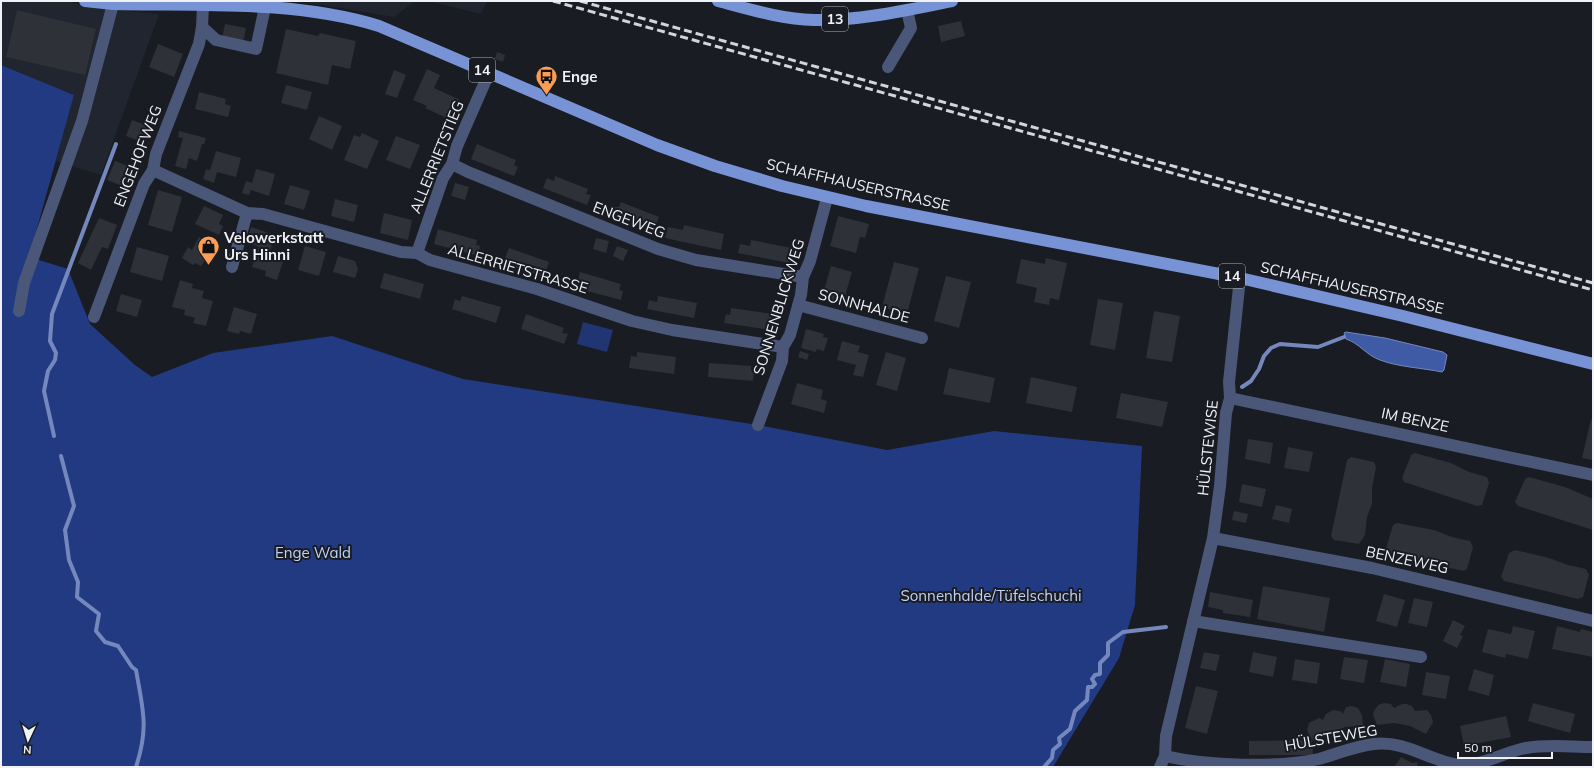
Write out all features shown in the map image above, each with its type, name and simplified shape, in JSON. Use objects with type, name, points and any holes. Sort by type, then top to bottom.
[{"type":"main road","name":"SCHAFFHAUSERSTRASSE","points":[[85,1],[112,4],[203,6],[224,4],[303,9],[350,17],[379,26],[601,122],[664,147],[715,166],[827,198],[1240,278],[1402,316],[1593,364]]},
{"type":"main road","name":"13","points":[[718,1],[769,14],[812,20],[854,18],[952,1]]},
{"type":"street","points":[[19,311],[24,283],[82,121],[112,4]]},
{"type":"street","name":"ENGEHOFWEG","points":[[94,317],[144,184],[153,170],[156,154],[199,44],[202,27],[203,6]]},
{"type":"street","points":[[202,27],[216,40],[256,49],[265,7]]},
{"type":"street","points":[[888,67],[911,28],[907,10]]},
{"type":"street","name":"ALLERRIETSTIEG","points":[[417,253],[443,178],[452,164],[457,146],[489,73]]},
{"type":"street","name":"ENGEWEG","points":[[452,164],[468,172],[658,249],[696,260],[803,277]]},
{"type":"street","name":"ALLERRIETSTRASSE","points":[[153,170],[247,213],[263,214],[401,252],[417,253],[430,260],[537,289],[632,321],[672,330],[783,347]]},
{"type":"street","name":"SONNENBLICKWEG","points":[[758,425],[782,361],[783,347],[790,335],[798,305],[803,277],[810,261],[827,198]]},
{"type":"street","points":[[232,267],[247,213]]},
{"type":"street","name":"HÜLSTEWISE","points":[[1163,761],[1166,736],[1213,538],[1220,486],[1226,413],[1230,398],[1230,382],[1240,278]]},
{"type":"street","name":"SONNHALDE","points":[[798,305],[922,338]]},
{"type":"street","name":"IM BENZE","points":[[1230,398],[1593,475]]},
{"type":"street","name":"BENZEWEG","points":[[1213,538],[1372,568],[1593,621]]},
{"type":"street","points":[[1193,621],[1421,657]]},
{"type":"street","name":"HÜLSTEWEG","points":[[1163,761],[1263,764],[1306,761],[1318,759],[1359,746],[1389,744],[1403,746],[1442,760],[1464,765],[1479,763],[1525,748],[1540,746],[1593,747]]},
{"type":"shaded area","points":[[1,1],[67,1],[95,8],[159,14],[101,175],[56,161],[74,95],[1,65]]},
{"type":"shaded area","points":[[298,1],[415,1],[394,17]]},
{"type":"shaded area","points":[[428,1],[487,1],[481,14]]},
{"type":"shaded area","points":[[583,322],[613,330],[607,352],[577,344]]},
{"type":"shaded area","points":[[1346,332],[1385,338],[1443,352],[1447,355],[1444,370],[1442,372],[1380,360],[1355,343],[1346,339],[1344,333]]},
{"type":"green space","name":"Enge Wald","points":[[1,65],[74,95],[29,257],[68,269],[90,324],[135,365],[152,377],[213,353],[332,336],[463,379],[758,425],[887,450],[994,431],[1142,446],[1135,605],[1119,658],[1053,767],[1,767]]},
{"type":"building","points":[[17,10],[96,29],[85,75],[6,57]]},
{"type":"building","points":[[961,21],[965,36],[941,42],[938,26]]},
{"type":"building","points":[[225,24],[246,28],[243,43],[222,39]]},
{"type":"building","points":[[286,29],[318,36],[320,33],[356,41],[350,69],[332,65],[328,85],[276,73]]},
{"type":"building","points":[[158,44],[183,54],[174,77],[149,67]]},
{"type":"building","points":[[497,52],[505,55],[503,62],[495,59]]},
{"type":"building","points":[[427,69],[440,75],[434,88],[460,100],[451,120],[425,108],[427,106],[413,100]]},
{"type":"building","points":[[394,70],[406,75],[397,98],[385,94]]},
{"type":"building","points":[[286,85],[312,92],[307,110],[281,103]]},
{"type":"building","points":[[199,92],[226,99],[225,104],[231,106],[228,117],[195,109]]},
{"type":"building","points":[[319,116],[342,126],[332,150],[309,139]]},
{"type":"building","points":[[132,120],[151,127],[145,143],[126,136]]},
{"type":"building","points":[[179,131],[206,138],[204,144],[202,144],[197,161],[189,158],[186,169],[175,166],[183,138],[178,137]]},
{"type":"building","points":[[362,133],[379,141],[367,169],[344,160],[354,135],[360,137]]},
{"type":"building","points":[[396,136],[420,145],[410,169],[386,160]]},
{"type":"building","points":[[477,144],[516,160],[514,165],[518,167],[514,176],[471,159]]},
{"type":"building","points":[[216,151],[241,158],[236,177],[217,172],[214,183],[203,179],[206,169],[210,170]]},
{"type":"building","points":[[115,161],[138,170],[130,189],[107,180]]},
{"type":"building","points":[[256,169],[275,174],[269,196],[251,190],[249,195],[242,193],[246,181],[252,183]]},
{"type":"building","points":[[555,176],[588,189],[586,194],[591,195],[587,205],[543,188],[547,178],[554,181]]},
{"type":"building","points":[[455,183],[469,187],[465,200],[451,196]]},
{"type":"building","points":[[290,185],[310,191],[304,210],[284,204]]},
{"type":"building","points":[[158,190],[182,197],[172,232],[148,225]]},
{"type":"building","points":[[335,199],[358,205],[354,222],[331,216]]},
{"type":"building","points":[[621,202],[659,217],[653,232],[611,214],[614,207],[619,207]]},
{"type":"building","points":[[204,206],[223,215],[219,224],[223,226],[219,235],[195,224]]},
{"type":"building","points":[[384,213],[412,220],[408,240],[380,233]]},
{"type":"building","points":[[838,216],[869,224],[865,238],[860,237],[856,253],[830,246]]},
{"type":"building","points":[[99,218],[117,225],[108,249],[102,247],[91,270],[78,263]]},
{"type":"building","points":[[684,225],[724,234],[721,250],[665,238],[668,227],[683,230]]},
{"type":"building","points":[[251,227],[275,235],[270,251],[279,254],[277,260],[283,262],[277,280],[265,276],[266,271],[252,267],[259,247],[246,242]]},
{"type":"building","points":[[438,229],[477,240],[476,245],[480,246],[478,256],[434,244]]},
{"type":"building","points":[[199,237],[220,249],[212,263],[206,259],[201,266],[195,263],[193,265],[182,258],[188,247],[192,250]]},
{"type":"building","points":[[596,238],[609,241],[606,253],[593,249]]},
{"type":"building","points":[[751,240],[792,248],[789,263],[738,253],[740,244],[750,246]]},
{"type":"building","points":[[305,246],[326,252],[319,276],[298,270]]},
{"type":"building","points":[[617,246],[628,250],[623,261],[613,256]]},
{"type":"building","points":[[137,247],[169,256],[162,281],[130,272]]},
{"type":"building","points":[[509,248],[549,262],[544,277],[503,263]]},
{"type":"building","points":[[338,256],[355,261],[358,269],[355,278],[333,272]]},
{"type":"building","points":[[1046,258],[1067,263],[1059,300],[1050,298],[1049,305],[1034,302],[1037,288],[1016,283],[1021,259],[1045,264]]},
{"type":"building","points":[[894,262],[919,268],[907,314],[882,307]]},
{"type":"building","points":[[831,266],[852,272],[843,303],[822,297]]},
{"type":"building","points":[[580,272],[621,284],[619,290],[623,291],[621,300],[576,288]]},
{"type":"building","points":[[384,273],[424,284],[420,299],[380,288]]},
{"type":"building","points":[[946,276],[971,282],[959,328],[934,321]]},
{"type":"building","points":[[180,280],[193,284],[192,288],[204,291],[202,298],[213,301],[206,326],[193,323],[195,318],[184,315],[185,310],[172,307]]},
{"type":"building","points":[[121,294],[142,300],[137,317],[116,311]]},
{"type":"building","points":[[462,296],[501,307],[496,323],[452,309],[455,299],[460,301]]},
{"type":"building","points":[[658,296],[697,303],[694,318],[647,309],[649,300],[657,302]]},
{"type":"building","points":[[1098,299],[1123,303],[1115,350],[1090,345]]},
{"type":"building","points":[[234,307],[257,314],[251,334],[240,331],[239,334],[227,331]]},
{"type":"building","points":[[731,308],[773,314],[770,330],[724,323],[726,314],[730,315]]},
{"type":"building","points":[[1154,311],[1180,316],[1172,362],[1146,358]]},
{"type":"building","points":[[526,314],[564,328],[562,333],[568,334],[564,344],[521,329]]},
{"type":"building","points":[[806,329],[824,334],[823,337],[828,338],[824,351],[817,349],[816,352],[801,348]]},
{"type":"building","points":[[842,341],[860,346],[858,352],[869,355],[863,377],[853,375],[856,365],[837,360]]},
{"type":"building","points":[[800,351],[809,354],[807,360],[798,357]]},
{"type":"building","points":[[637,352],[676,357],[674,374],[629,368],[631,356],[637,357]]},
{"type":"building","points":[[886,352],[906,358],[897,391],[876,385]]},
{"type":"building","points":[[709,363],[751,366],[751,371],[754,371],[753,381],[708,377]]},
{"type":"building","points":[[949,368],[995,378],[990,403],[943,394]]},
{"type":"building","points":[[1031,377],[1077,387],[1072,412],[1026,403]]},
{"type":"building","points":[[797,383],[823,390],[821,399],[827,401],[824,413],[791,404]]},
{"type":"building","points":[[1121,393],[1168,402],[1162,427],[1116,418]]},
{"type":"building","points":[[1591,419],[1593,420],[1592,460],[1582,458]]},
{"type":"building","points":[[1248,439],[1273,443],[1270,464],[1245,459]]},
{"type":"building","points":[[1288,447],[1313,452],[1309,472],[1284,468]]},
{"type":"building","points":[[1415,453],[1451,463],[1469,472],[1487,477],[1489,483],[1482,505],[1477,506],[1404,482],[1402,478],[1411,455]]},
{"type":"building","points":[[1351,457],[1374,462],[1376,467],[1372,488],[1372,504],[1367,517],[1365,535],[1359,544],[1334,540],[1331,536],[1347,460]]},
{"type":"building","points":[[1529,477],[1565,487],[1593,499],[1593,530],[1518,506],[1515,502],[1525,479]]},
{"type":"building","points":[[1242,484],[1266,489],[1262,507],[1239,502]]},
{"type":"building","points":[[1276,505],[1292,509],[1289,523],[1272,519]]},
{"type":"building","points":[[1234,511],[1248,514],[1246,523],[1232,520]]},
{"type":"building","points":[[1397,523],[1434,530],[1452,537],[1470,541],[1473,547],[1467,569],[1463,571],[1388,553],[1386,549],[1393,525]]},
{"type":"building","points":[[1515,550],[1586,569],[1589,575],[1583,597],[1578,599],[1504,581],[1501,577],[1509,553]]},
{"type":"building","points":[[1263,586],[1330,598],[1324,632],[1257,619]]},
{"type":"building","points":[[1210,592],[1253,600],[1250,617],[1223,613],[1223,610],[1208,607]]},
{"type":"building","points":[[1384,594],[1405,600],[1397,627],[1376,621]]},
{"type":"building","points":[[1414,598],[1433,602],[1427,627],[1408,623]]},
{"type":"building","points":[[1453,620],[1465,626],[1460,635],[1463,636],[1457,648],[1443,641]]},
{"type":"building","points":[[1513,626],[1535,631],[1528,659],[1506,654],[1505,658],[1482,652],[1488,629],[1511,634]]},
{"type":"building","points":[[1557,626],[1580,632],[1581,629],[1593,632],[1593,657],[1552,649]]},
{"type":"building","points":[[1204,652],[1220,655],[1216,671],[1200,668]]},
{"type":"building","points":[[1253,652],[1277,657],[1273,677],[1249,672]]},
{"type":"building","points":[[1344,657],[1368,660],[1364,683],[1340,679]]},
{"type":"building","points":[[1295,659],[1320,663],[1317,684],[1292,680]]},
{"type":"building","points":[[1385,659],[1410,664],[1406,687],[1380,682]]},
{"type":"building","points":[[1474,669],[1494,675],[1489,696],[1468,690]]},
{"type":"building","points":[[1426,672],[1450,676],[1446,699],[1422,695]]},
{"type":"building","points":[[1196,686],[1218,691],[1207,734],[1185,728]]},
{"type":"building","points":[[1384,703],[1391,704],[1394,708],[1402,704],[1407,704],[1412,706],[1415,711],[1427,710],[1431,715],[1433,722],[1426,734],[1410,726],[1394,723],[1377,725],[1373,715],[1374,711],[1378,705]]},
{"type":"building","points":[[1533,703],[1575,714],[1570,733],[1528,721]]},
{"type":"building","points":[[1352,706],[1358,708],[1362,715],[1363,725],[1345,727],[1331,733],[1316,743],[1310,737],[1307,730],[1309,723],[1319,718],[1323,720],[1326,714],[1333,710],[1340,711],[1343,714],[1346,707]]},
{"type":"building","points":[[1506,716],[1511,737],[1464,746],[1460,726]]},
{"type":"building","points":[[1312,740],[1313,755],[1249,755],[1249,741]]},
{"type":"building","points":[[1401,757],[1412,763],[1417,762],[1418,767],[1394,767]]},
{"type":"waterway","points":[[54,436],[44,391],[48,371],[55,360],[56,353],[50,341],[52,314],[116,144]]},
{"type":"waterway","points":[[1242,387],[1251,381],[1259,369],[1264,356],[1271,348],[1280,344],[1318,347],[1344,337]]},
{"type":"waterway","points":[[61,456],[74,506],[65,530],[69,560],[78,582],[77,597],[99,614],[96,631],[105,642],[118,646],[132,667],[136,670],[144,718],[144,729],[136,767]]},
{"type":"waterway","points":[[1044,767],[1052,758],[1053,750],[1060,744],[1059,738],[1070,729],[1075,711],[1087,700],[1088,687],[1092,687],[1095,684],[1092,679],[1095,675],[1100,674],[1100,663],[1108,655],[1108,643],[1123,632],[1166,627]]},
{"type":"railway","points":[[553,1],[1593,290]]},
{"type":"railway","points":[[580,1],[1593,283]]},
{"type":"place","name":"Enge","points":[[546,96]]},
{"type":"place","name":"Velowerkstatt Urs Hinni","points":[[208,266]]},
{"type":"park label","name":"Sonnenhalde/Tüfelschuchi","points":[[991,596]]}]
